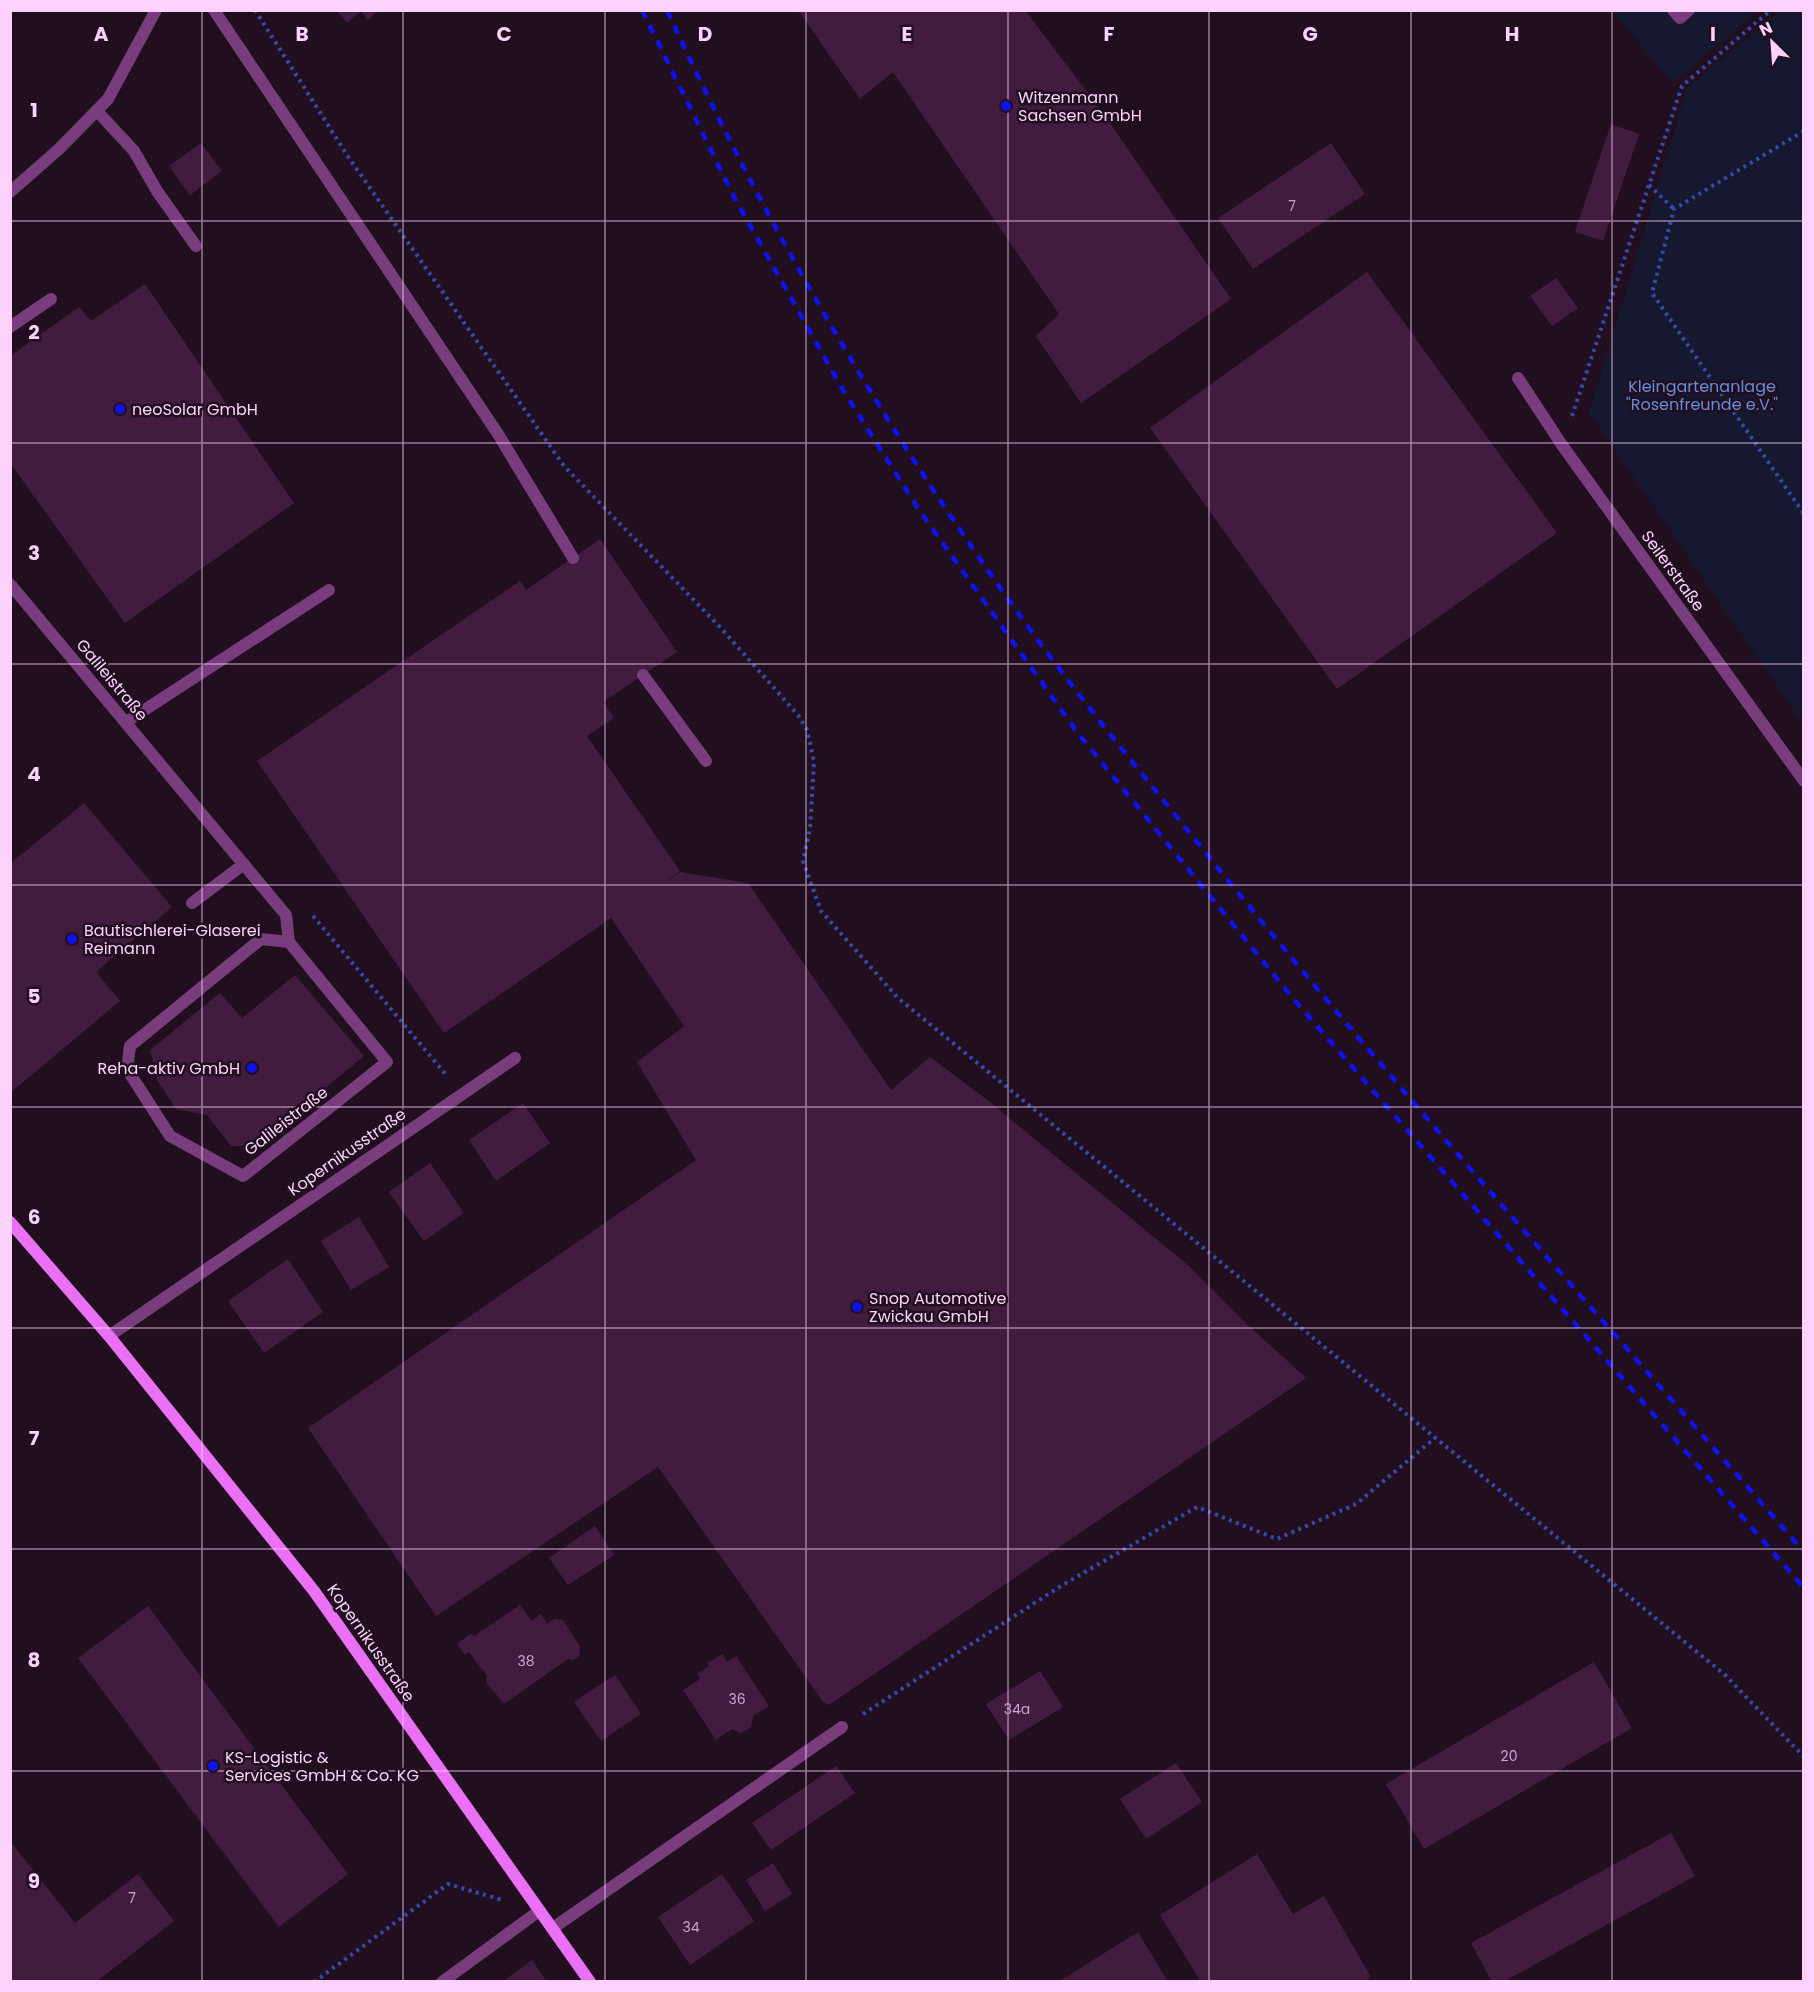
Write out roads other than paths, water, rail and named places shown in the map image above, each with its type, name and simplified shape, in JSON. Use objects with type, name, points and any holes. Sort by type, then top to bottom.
[{"type":"street","points":[[10,192],[108,99],[150,26],[156,10]]},
{"type":"street","points":[[214,10],[498,434],[573,558]]},
{"type":"street","points":[[1673,10],[1680,18],[1689,10]]},
{"type":"street","points":[[97,111],[134,151],[157,191],[196,246]]},
{"type":"street","points":[[10,327],[51,299]]},
{"type":"street","name":"Seilerstraße","points":[[1518,378],[1562,445],[1803,781]]},
{"type":"street","name":"Galileistraße","points":[[10,584],[286,915],[289,942],[387,1062],[243,1176],[170,1136],[127,1069],[130,1046],[261,939],[289,942]]},
{"type":"street","points":[[126,722],[329,590]]},
{"type":"street","points":[[643,675],[706,761]]},
{"type":"street","points":[[192,903],[244,864]]},
{"type":"street","name":"Kopernikusstraße","points":[[109,1336],[460,1093],[515,1058]]},
{"type":"street","name":"Kopernikusstraße","points":[[10,1222],[109,1336],[314,1591],[590,1982]]},
{"type":"street","points":[[553,1928],[842,1727]]},
{"type":"street","points":[[442,1982],[539,1911]]},
{"type":"railway","points":[[642,10],[734,197],[843,390],[917,507],[1077,732],[1291,996],[1804,1588]]},
{"type":"railway","points":[[667,10],[742,164],[825,315],[962,533],[1032,632],[1143,776],[1339,1015],[1804,1552]]},
{"type":"place","name":"Witzenmann Sachsen GmbH","points":[[1006,106]]},
{"type":"place","name":"neoSolar GmbH","points":[[120,409]]},
{"type":"place","name":"Bautischlerei-Glaserei Reimann","points":[[72,939]]},
{"type":"place","name":"Reha-aktiv GmbH","points":[[252,1068]]},
{"type":"place","name":"Snop Automotive Zwickau GmbH","points":[[857,1307]]},
{"type":"place","name":"KS-Logistic & Services GmbH & Co. KG","points":[[213,1766]]},
{"type":"park label","name":"Kleingartenanlage \"Rosenfreunde e.V.\"","points":[[1702,395]]}]
